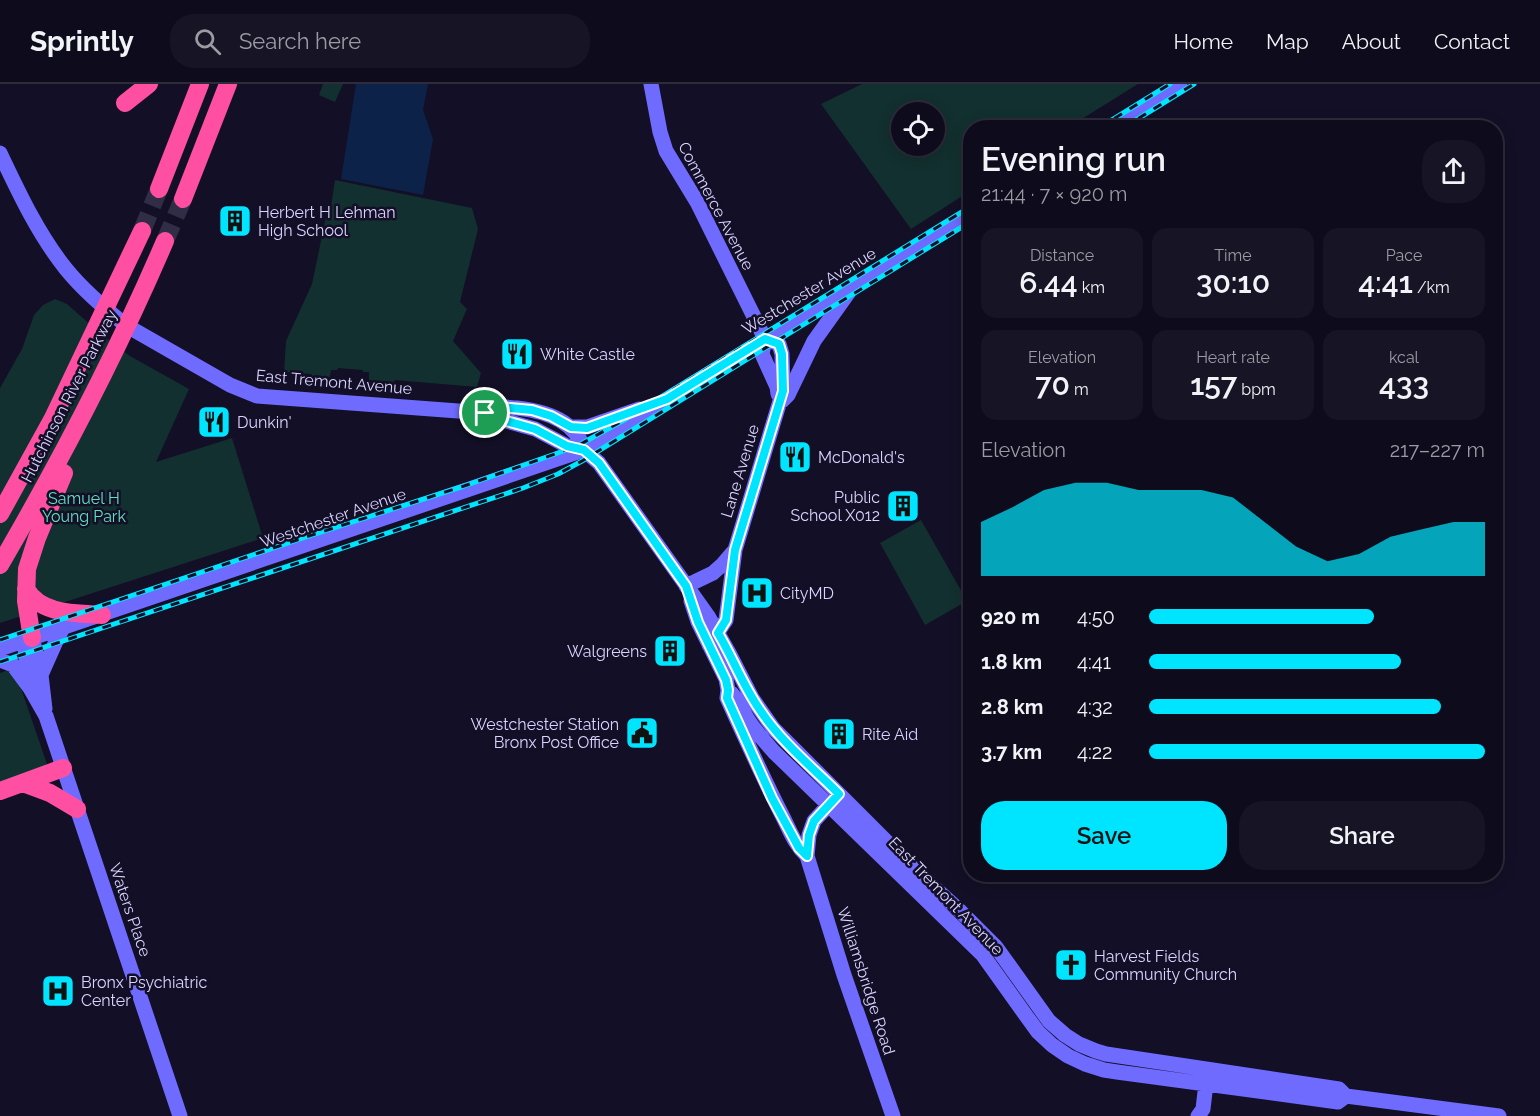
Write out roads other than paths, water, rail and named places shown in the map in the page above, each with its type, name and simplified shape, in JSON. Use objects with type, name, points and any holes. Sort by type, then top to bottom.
[{"type":"highway","points":[[125,103],[149,84]]},
{"type":"highway","points":[[159,189],[200,84]]},
{"type":"highway","points":[[183,199],[228,84]]},
{"type":"highway","name":"Hutchinson River Parkway","points":[[0,514],[58,407],[142,231]]},
{"type":"highway","name":"Hutchinson River Parkway","points":[[0,565],[82,416],[130,321],[165,240]]},
{"type":"highway","points":[[28,639],[26,576],[29,562],[65,470],[82,416]]},
{"type":"highway","points":[[26,589],[32,597],[47,607],[65,612],[102,615]]},
{"type":"highway","points":[[0,791],[63,768]]},
{"type":"highway","points":[[23,783],[50,793],[76,809]]},
{"type":"main road","name":"Commerce Avenue","points":[[651,84],[666,151],[697,202],[765,339]]},
{"type":"main road","points":[[1123,120],[1180,84]]},
{"type":"main road","name":"East Tremont Avenue","points":[[0,153],[47,242],[64,267],[85,290],[127,326],[230,385],[257,396],[485,413],[535,429],[567,446],[584,450]]},
{"type":"main road","name":"Westchester Avenue","points":[[0,649],[584,450],[963,218]]},
{"type":"main road","points":[[780,403],[788,395],[814,341],[855,285]]},
{"type":"main road","points":[[765,339],[762,354],[777,387],[780,403]]},
{"type":"main road","name":"Lane Avenue","points":[[713,639],[726,620],[735,550],[783,391],[782,354],[779,344],[765,339]]},
{"type":"main road","points":[[733,359],[767,363]]},
{"type":"main road","name":"Westchester Avenue","points":[[571,427],[587,428],[667,399]]},
{"type":"main road","name":"East Tremont Avenue","points":[[485,413],[499,407],[532,410],[551,416],[571,427]]},
{"type":"main road","points":[[571,427],[581,440],[584,450],[599,463],[708,616],[713,639]]},
{"type":"main road","name":"Lane Avenue","points":[[686,586],[713,573],[735,550]]},
{"type":"main road","points":[[41,675],[63,628]]},
{"type":"main road","name":"Waters Place","points":[[28,639],[41,675],[46,716],[180,1116]]},
{"type":"main road","name":"Waters Place","points":[[28,639],[30,688],[46,716]]},
{"type":"main road","name":"East Tremont Avenue","points":[[713,639],[728,690],[734,695],[760,737],[958,909],[996,946],[1049,1021],[1079,1044],[1106,1054],[1207,1076],[1339,1089],[1346,1096],[1499,1116]]},
{"type":"main road","name":"East Tremont Avenue","points":[[713,639],[773,728],[834,799]]},
{"type":"main road","points":[[0,660],[13,665],[30,688]]},
{"type":"main road","name":"Williamsbridge Road","points":[[728,690],[727,698],[772,798],[799,848],[807,856]]},
{"type":"main road","name":"Williamsbridge Road","points":[[834,799],[814,821],[809,835],[807,856],[844,975],[893,1116]]},
{"type":"main road","points":[[1198,1116],[1203,1109],[1207,1076]]},
{"type":"water","points":[[356,84],[428,84],[423,110],[433,139],[423,195],[341,179]]},
{"type":"tunnel","points":[[142,231],[159,189]]},
{"type":"tunnel","points":[[165,241],[183,199]]},
{"type":"railway","points":[[1112,120],[1170,84]]},
{"type":"railway","points":[[1136,120],[1194,84]]},
{"type":"railway","points":[[0,640],[464,486],[579,445],[624,420],[963,211]]},
{"type":"railway","points":[[0,662],[523,488],[558,474],[963,226]]},
{"type":"place","name":"Herbert H Lehman High School","points":[[235,221]]},
{"type":"place","name":"White Castle","points":[[517,354]]},
{"type":"place","name":"Dunkin'","points":[[214,422]]},
{"type":"place","name":"McDonald's","points":[[795,457]]},
{"type":"place","name":"Public School X012","points":[[903,506]]},
{"type":"place","name":"CityMD","points":[[757,593]]},
{"type":"place","name":"Walgreens","points":[[670,651]]},
{"type":"place","name":"Westchester Station Bronx Post Office","points":[[642,733]]},
{"type":"place","name":"Rite Aid","points":[[839,734]]},
{"type":"place","name":"Harvest Fields Community Church","points":[[1071,965]]},
{"type":"place","name":"Bronx Psychiatric Center","points":[[58,991]]},
{"type":"park label","name":"Samuel H Young Park","points":[[84,507]]}]
